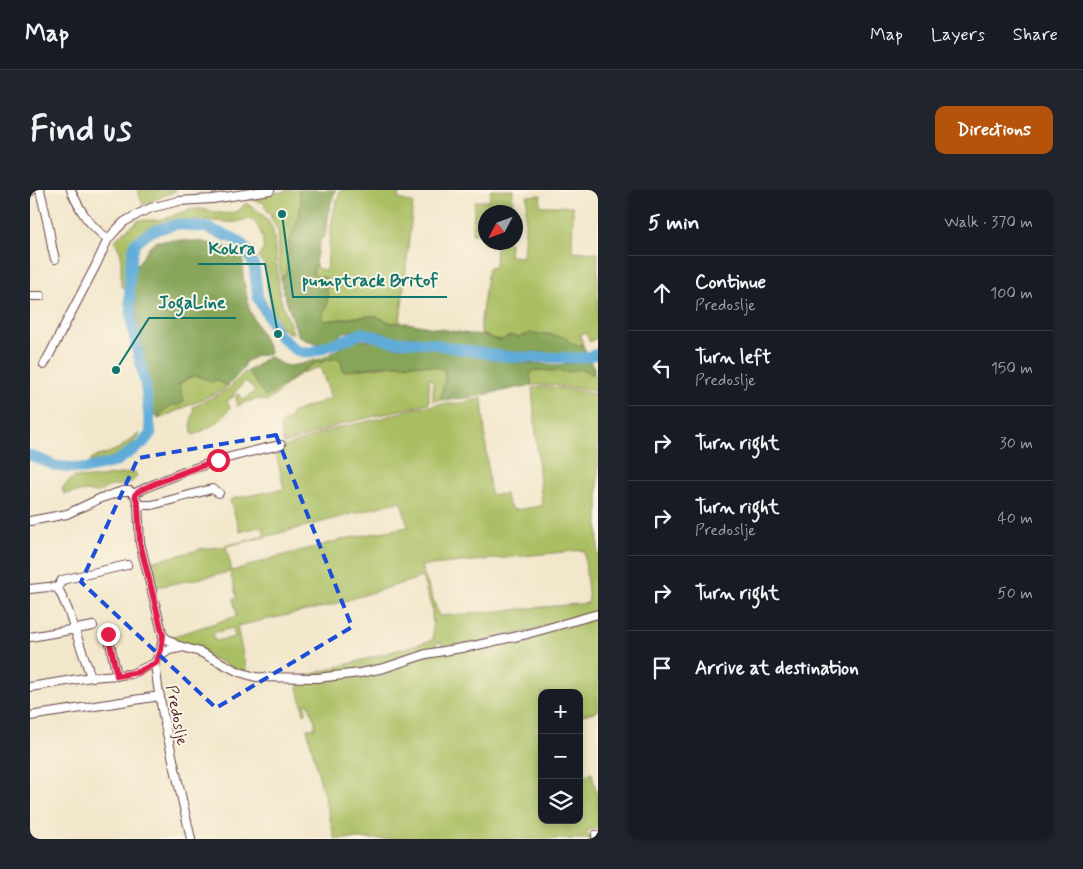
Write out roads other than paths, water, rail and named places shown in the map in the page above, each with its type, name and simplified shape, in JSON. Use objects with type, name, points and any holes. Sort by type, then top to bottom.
[{"type":"street","points":[[40,190],[55,259]]},
{"type":"street","points":[[71,190],[85,217],[96,230],[108,239]]},
{"type":"street","points":[[44,365],[108,239],[124,222],[151,208],[179,201],[212,199],[270,190]]},
{"type":"street","points":[[30,296],[41,296]]},
{"type":"street","points":[[135,495],[137,492],[153,485],[218,460],[281,445]]},
{"type":"street","points":[[138,505],[152,505],[212,489],[219,493]]},
{"type":"street","points":[[30,521],[67,514],[101,498],[123,491],[130,491],[135,495],[138,505],[140,543],[163,636],[161,650],[156,663],[138,672],[30,687]]},
{"type":"street","points":[[57,588],[62,580],[127,565]]},
{"type":"street","points":[[30,589],[52,587],[57,588],[60,592],[92,678]]},
{"type":"street","points":[[163,636],[182,648],[200,652],[238,672],[256,677],[317,678],[384,668],[426,654],[508,639],[598,614]]},
{"type":"street","points":[[30,637],[93,626]]},
{"type":"street","points":[[108,634],[117,676]]},
{"type":"street","points":[[156,663],[158,657],[164,653],[182,648]]},
{"type":"street","name":"Predoslje","points":[[156,663],[160,696],[191,839]]},
{"type":"street","points":[[30,716],[160,696]]},
{"type":"waterway","points":[[30,455],[56,466],[85,469],[115,462],[142,444],[151,433],[145,383],[132,320],[130,268],[135,243],[152,231],[177,224],[207,228],[233,238],[245,247],[254,266],[258,298],[278,334],[293,348],[301,352],[312,352],[363,333],[391,341],[430,343],[510,357],[581,358],[598,354]]},
{"type":"place","name":"pumptrack Britof","points":[[282,214]]},
{"type":"place","name":"Kokra","points":[[278,334]]},
{"type":"place","name":"JogaLine","points":[[116,370]]}]
